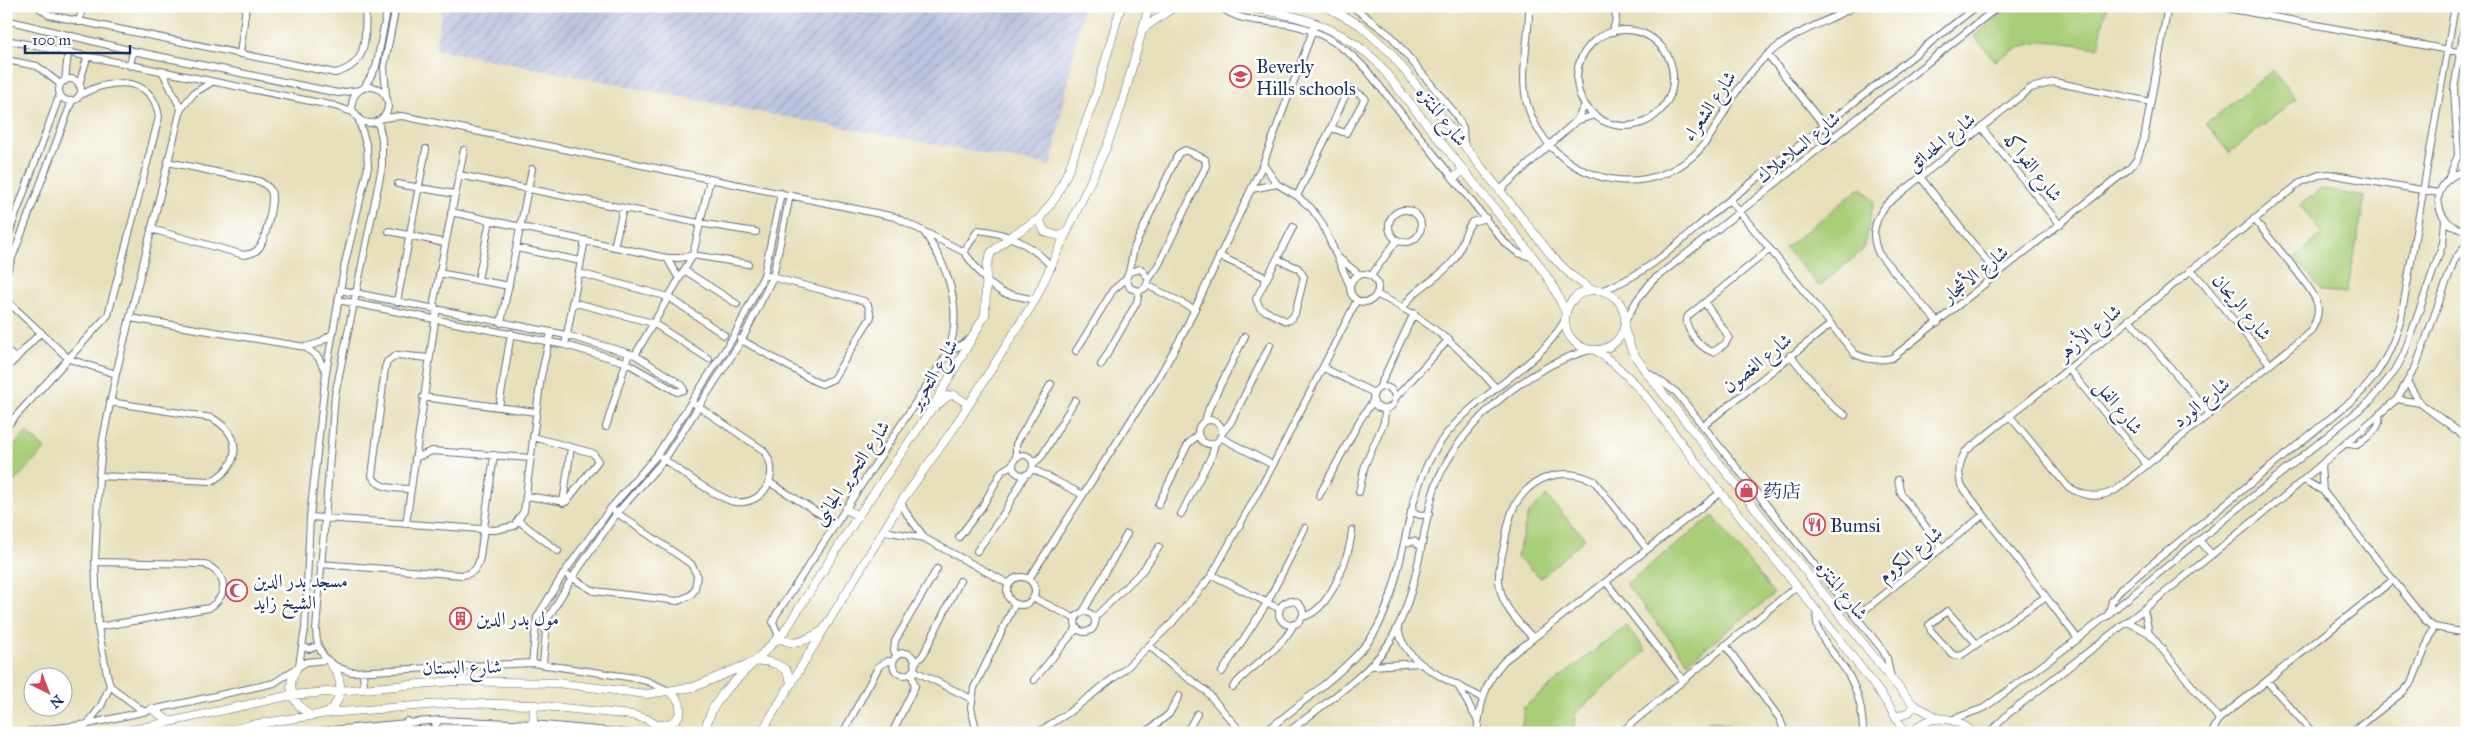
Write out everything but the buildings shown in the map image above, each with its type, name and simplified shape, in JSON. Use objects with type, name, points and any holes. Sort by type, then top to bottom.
[{"type":"street","points":[[37,6],[49,15],[325,73],[344,71],[360,58],[364,50],[366,6]]},
{"type":"street","points":[[80,22],[83,6]]},
{"type":"street","points":[[240,54],[246,6]]},
{"type":"street","points":[[311,716],[299,707],[292,695],[291,681],[298,667],[304,647],[310,517],[326,372],[340,290],[357,209],[368,168],[365,136],[353,103],[373,74],[388,6]]},
{"type":"street","points":[[328,713],[337,703],[341,690],[338,674],[318,646],[316,630],[335,394],[382,158],[380,119],[388,110],[384,74],[396,6]]},
{"type":"street","name":"شارع التحرير","points":[[703,733],[712,710],[723,693],[779,638],[858,516],[931,410],[974,338],[985,315],[988,259],[995,248],[1010,236],[1039,219],[1056,197],[1095,97],[1121,6]]},
{"type":"street","points":[[761,733],[901,502],[966,408],[1035,300],[1106,148],[1144,28],[1149,6]]},
{"type":"street","points":[[1144,28],[1175,6]]},
{"type":"street","points":[[1220,6],[1237,17],[1292,25],[1313,31],[1346,50],[1365,68],[1510,248],[1534,258]]},
{"type":"street","name":"شارع المنتزه","points":[[1242,6],[1295,15],[1316,22],[1348,39],[1377,62],[1534,258],[1552,284],[1565,316]]},
{"type":"street","name":"شارع المنتزه","points":[[1325,6],[1343,15],[1376,37],[1561,266],[1596,290]]},
{"type":"street","points":[[1352,6],[1391,36],[1454,112],[1463,128],[1464,145]]},
{"type":"street","name":"شارع الشعراء","points":[[1528,6],[1525,69],[1527,102],[1536,125],[1549,146],[1576,168],[1608,180],[1640,180],[1669,172],[1687,161],[1703,146],[1748,75],[1768,55],[1801,32],[1855,6]]},
{"type":"street","points":[[1613,32],[1616,18],[1614,6]]},
{"type":"street","name":"شارع السلاملاك","points":[[1596,290],[1618,285],[1638,275],[1730,200],[1977,6]]},
{"type":"street","name":"شارع السلاملاك","points":[[1624,324],[1637,300],[1652,281],[1999,6]]},
{"type":"street","name":"شارع الأشجار","points":[[1730,200],[1855,354],[1866,359],[1879,360],[1900,353],[2130,168],[2141,149],[2168,6]]},
{"type":"street","points":[[2216,6],[2459,52]]},
{"type":"street","points":[[2261,15],[2263,6]]},
{"type":"street","points":[[2108,616],[2112,601],[2121,589],[2355,398],[2378,373],[2388,356],[2401,319],[2455,6]]},
{"type":"street","points":[[2467,10],[2459,52],[2454,104],[2458,155],[2449,178],[2439,193],[2439,207],[2445,220],[2458,230],[2467,231]]},
{"type":"street","points":[[1616,18],[1627,30]]},
{"type":"street","points":[[6,20],[133,51],[338,93],[374,87],[386,95]]},
{"type":"street","points":[[1029,579],[1160,375],[1252,189],[1316,22]]},
{"type":"street","points":[[1627,30],[1649,36],[1666,52],[1673,74],[1670,95],[1659,111],[1644,122],[1618,125],[1606,122],[1585,105],[1579,87],[1579,67],[1591,45],[1613,32],[1627,30]]},
{"type":"street","points":[[6,40],[87,58],[335,106],[367,122],[402,116],[894,217],[964,252],[987,282],[1008,295],[1035,300]]},
{"type":"street","points":[[130,66],[133,51]]},
{"type":"street","points":[[6,241],[60,94],[68,53]]},
{"type":"street","points":[[1768,55],[1834,138]]},
{"type":"street","points":[[79,96],[79,85],[87,58]]},
{"type":"street","points":[[6,60],[37,66],[63,82],[73,80],[79,85]]},
{"type":"street","points":[[163,72],[181,109]]},
{"type":"street","points":[[373,74],[384,74]]},
{"type":"street","points":[[81,733],[101,706],[110,686],[98,627],[95,562],[99,476],[110,402],[181,109],[194,93],[212,82]]},
{"type":"street","name":"شارع الحدائق","points":[[1938,323],[1879,254],[1874,238],[1876,221],[1880,213],[2026,91],[2042,83],[2066,83],[2150,102]]},
{"type":"street","points":[[6,274],[72,101],[103,84],[131,85],[152,95],[157,105],[159,117],[111,308],[104,320],[6,427]]},
{"type":"street","points":[[1298,196],[1332,128],[1348,89],[1352,88],[1365,96],[1348,132],[1332,128]]},
{"type":"street","points":[[335,106],[338,102],[338,93]]},
{"type":"street","points":[[60,94],[66,101],[72,101]]},
{"type":"street","points":[[1500,190],[1576,121],[1585,105]]},
{"type":"street","points":[[1576,121],[1595,115]]},
{"type":"street","points":[[1429,128],[1442,118]]},
{"type":"street","name":"شارع الفواكه","points":[[1982,128],[2060,225]]},
{"type":"street","points":[[397,302],[426,149]]},
{"type":"street","points":[[406,524],[436,318],[434,301],[464,150]]},
{"type":"street","points":[[1076,351],[1113,290],[1126,279],[1132,254],[1178,154],[1185,150],[1205,159],[1206,166],[1159,264],[1148,282],[1139,291],[1137,302],[1101,365]]},
{"type":"street","points":[[152,230],[244,256],[252,254],[262,243],[273,200],[272,192],[267,185],[259,181],[168,162]]},
{"type":"street","points":[[1263,164],[1276,184],[1298,196],[1311,208],[1322,223],[1350,286],[1351,294],[1357,300],[1368,301],[1376,294],[1377,284],[1372,276]]},
{"type":"street","points":[[501,323],[532,169]]},
{"type":"street","points":[[1454,178],[1463,170]]},
{"type":"street","points":[[2449,178],[2467,171]]},
{"type":"street","name":"شارع الأزهر","points":[[2078,639],[1961,485],[1958,473],[1960,462],[1965,452],[2301,182],[2319,175],[2329,174],[2439,193]]},
{"type":"street","points":[[459,175],[623,209],[756,232]]},
{"type":"street","points":[[1921,178],[1998,275]]},
{"type":"street","points":[[634,367],[635,355],[693,255],[710,179]]},
{"type":"street","points":[[398,184],[455,194]]},
{"type":"street","points":[[1252,189],[1276,184]]},
{"type":"street","points":[[26,187],[37,192]]},
{"type":"street","points":[[532,663],[537,617],[564,573],[610,509],[657,455],[734,336],[764,275],[780,193]]},
{"type":"street","points":[[543,664],[546,620],[572,578],[617,513],[664,460],[742,340],[772,277],[790,195]]},
{"type":"street","points":[[357,209],[371,212]]},
{"type":"street","points":[[614,247],[623,209]]},
{"type":"street","points":[[1402,210],[1415,214],[1421,225],[1419,232],[1410,241],[1397,240],[1389,230],[1391,217],[1402,210]]},
{"type":"street","points":[[451,212],[667,258],[693,255],[748,264]]},
{"type":"street","points":[[1403,308],[1415,292],[1443,272],[1454,260],[1472,222],[1486,218]]},
{"type":"street","points":[[1039,219],[1041,226],[1052,236],[1066,233]]},
{"type":"street","name":"شارع الورد","points":[[2009,415],[2067,486],[2084,495],[2110,494],[2147,465],[2310,332],[2318,317],[2318,309],[2313,293],[2254,219]]},
{"type":"street","points":[[478,280],[490,220]]},
{"type":"street","points":[[1953,720],[1984,708],[2108,616],[2370,401],[2384,387],[2404,354],[2443,243],[2445,220]]},
{"type":"street","points":[[1276,259],[1298,268],[1304,277],[1295,314],[1290,320],[1264,310],[1257,304],[1256,299],[1276,259],[1293,227]]},
{"type":"street","points":[[922,230],[939,255],[947,272],[953,296],[954,320],[948,352]]},
{"type":"street","points":[[964,252],[978,230],[1010,236],[1033,248],[1052,267]]},
{"type":"street","points":[[389,231],[445,242]]},
{"type":"street","points":[[565,345],[585,240]]},
{"type":"street","points":[[1372,276],[1397,240]]},
{"type":"street","points":[[1989,733],[2009,713],[2144,609],[2304,480],[2397,399],[2408,383],[2452,267],[2467,243]]},
{"type":"street","points":[[516,248],[581,261]]},
{"type":"street","points":[[1705,302],[1729,336],[1725,344],[1712,352],[1705,349],[1686,323],[1688,316],[1705,302],[1770,249]]},
{"type":"street","points":[[1219,256],[1267,278]]},
{"type":"street","points":[[1338,257],[1360,275],[1372,276]]},
{"type":"street","points":[[667,258],[679,280]]},
{"type":"street","points":[[1129,272],[1141,269],[1148,282],[1194,309]]},
{"type":"street","name":"شارع الريحان","points":[[2191,269],[2270,364]]},
{"type":"street","points":[[684,270],[737,304]]},
{"type":"street","points":[[439,273],[508,286]]},
{"type":"street","points":[[579,274],[669,296],[724,335]]},
{"type":"street","points":[[734,336],[822,384],[833,379],[871,316],[868,305],[864,301],[764,275]]},
{"type":"street","points":[[1350,286],[1352,281],[1360,275]]},
{"type":"street","points":[[1126,279],[1130,288],[1139,291]]},
{"type":"street","points":[[338,300],[565,345],[625,362],[677,392],[684,390],[682,385],[635,355],[566,335],[340,290]]},
{"type":"street","points":[[1264,733],[1357,655],[1371,639],[1385,609],[1405,543],[1411,511],[1423,474],[1430,456],[1441,440],[1468,411],[1540,354],[1578,296],[1596,290],[1616,300],[1622,309],[1624,324],[1613,344],[1572,354],[1540,370],[1487,412],[1461,439],[1450,457],[1432,496],[1421,547],[1398,628],[1371,666],[1287,733]]},
{"type":"street","points":[[1376,294],[1414,313],[1449,339],[1496,388]]},
{"type":"street","points":[[6,300],[69,359],[116,374]]},
{"type":"street","points":[[1038,732],[1097,692],[1150,646],[1212,575],[1273,465],[1357,300]]},
{"type":"street","points":[[572,302],[653,323],[709,359]]},
{"type":"street","points":[[1319,496],[1379,388],[1414,313]]},
{"type":"street","points":[[1565,316],[1569,336],[1582,348],[1592,350]]},
{"type":"street","points":[[130,318],[304,347],[319,344],[332,334]]},
{"type":"street","points":[[2129,319],[2210,414]]},
{"type":"street","name":"شارع المنتزه","points":[[1624,324],[1632,351],[1646,372],[1891,678],[1914,705],[1938,718]]},
{"type":"street","name":"شارع الغصون","points":[[1703,426],[1831,324]]},
{"type":"street","points":[[6,369],[41,332]]},
{"type":"street","points":[[310,517],[483,530],[508,529],[519,521],[524,511],[541,376],[551,332]]},
{"type":"street","points":[[498,406],[511,333]]},
{"type":"street","points":[[1215,443],[1202,442],[1198,435],[1199,427],[1205,421],[1209,408],[1245,336]]},
{"type":"street","name":"شارع التحرير الجانبى","points":[[779,638],[774,630],[776,614],[948,352],[974,338]]},
{"type":"street","points":[[1324,368],[1374,397],[1378,407],[1385,409],[1394,404],[1396,397],[1449,339]]},
{"type":"street","points":[[1181,514],[1212,454],[1215,443],[1231,422],[1270,345]]},
{"type":"street","points":[[304,347],[318,357],[326,372]]},
{"type":"street","points":[[6,350],[16,359]]},
{"type":"street","name":"شارع المنتزه","points":[[1592,350],[1628,374],[1696,463],[1817,610],[1897,717],[1904,733]]},
{"type":"street","points":[[411,489],[384,486],[372,476],[384,368],[387,362],[397,355],[429,358]]},
{"type":"street","points":[[606,427],[625,362],[635,355]]},
{"type":"street","points":[[1790,356],[1833,407],[1845,415]]},
{"type":"street","name":"شارع الفل","points":[[2068,368],[2147,465]]},
{"type":"street","points":[[1646,372],[1676,392],[1856,616],[1887,658],[1891,678]]},
{"type":"street","points":[[2408,383],[2420,403],[2467,438]]},
{"type":"street","points":[[959,537],[982,507],[1002,471],[1013,464],[1016,458],[1016,444],[1051,384]]},
{"type":"street","points":[[1379,388],[1390,387],[1396,397]]},
{"type":"street","points":[[931,410],[948,396],[954,395],[965,402],[966,408]]},
{"type":"street","points":[[423,397],[536,412]]},
{"type":"street","points":[[2397,399],[2420,403]]},
{"type":"street","points":[[977,551],[1004,513],[1025,475],[1042,456],[1075,400]]},
{"type":"street","points":[[99,476],[212,481],[224,474],[232,463],[235,449],[232,436],[224,425],[212,418],[110,402]]},
{"type":"street","points":[[657,455],[734,502],[745,502],[757,497],[769,482],[770,462],[763,450],[692,402]]},
{"type":"street","points":[[1359,492],[1365,465],[1384,422],[1385,409]]},
{"type":"street","points":[[1205,421],[1217,422],[1221,435],[1273,465]]},
{"type":"street","points":[[1158,505],[1188,444],[1198,435]]},
{"type":"street","points":[[526,496],[563,502],[569,500],[598,461],[593,453],[533,437]]},
{"type":"street","points":[[418,439],[432,451]]},
{"type":"street","points":[[563,502],[572,447]]},
{"type":"street","points":[[415,458],[432,451],[531,458]]},
{"type":"street","points":[[1696,463],[1710,452]]},
{"type":"street","points":[[320,564],[469,574],[477,568],[479,563],[494,455]]},
{"type":"street","points":[[1016,458],[1027,456],[1033,466],[1083,495]]},
{"type":"street","points":[[1013,464],[1015,471],[1025,475]]},
{"type":"street","points":[[2321,466],[2323,491]]},
{"type":"street","points":[[1533,638],[1509,612],[1499,586],[1498,573],[1514,506],[1532,486],[1543,479],[1568,472],[1582,475],[1594,481],[1648,549]]},
{"type":"street","points":[[1898,480],[1901,494],[1942,548]]},
{"type":"street","points":[[2304,480],[2323,491],[2425,620],[2434,627],[2467,633]]},
{"type":"street","points":[[769,482],[836,524]]},
{"type":"street","points":[[1477,733],[1482,698],[1494,672],[1533,638],[1721,492]]},
{"type":"street","points":[[901,502],[924,538]]},
{"type":"street","points":[[564,573],[594,591],[670,600],[685,599],[695,589],[697,575],[691,564],[610,509]]},
{"type":"street","points":[[846,509],[858,516]]},
{"type":"street","points":[[1411,511],[1420,515],[1429,514]]},
{"type":"street","name":"شارع الكروم","points":[[1856,616],[1983,515]]},
{"type":"street","points":[[519,521],[558,551]]},
{"type":"street","points":[[1222,672],[1267,602],[1305,528]]},
{"type":"street","points":[[1233,687],[1251,668],[1284,640],[1294,624],[1302,617],[1315,612],[1325,601],[1347,557],[1352,530]]},
{"type":"street","points":[[884,531],[924,538],[1009,584]]},
{"type":"street","points":[[1076,619],[1083,612],[1128,534]]},
{"type":"street","points":[[1405,543],[1414,541],[1421,547]]},
{"type":"street","points":[[2200,541],[2212,555]]},
{"type":"street","points":[[1094,618],[1143,570],[1159,547]]},
{"type":"street","points":[[95,562],[204,564],[214,568],[220,576],[223,586],[221,597],[209,608],[98,627]]},
{"type":"street","points":[[937,569],[895,641],[894,668],[898,674],[905,675],[921,658],[960,581]]},
{"type":"street","points":[[1212,575],[1280,609]]},
{"type":"street","points":[[1018,577],[1029,579],[1036,588],[1034,598],[1029,604],[1022,606],[1015,604],[1007,593],[1009,584],[1018,577]]},
{"type":"street","points":[[2212,733],[2219,719],[2393,580]]},
{"type":"street","points":[[1606,582],[1682,679]]},
{"type":"street","points":[[1620,733],[1682,679],[1797,586]]},
{"type":"street","points":[[1977,644],[1950,612],[1945,611],[1929,626],[1931,631],[1953,655],[1960,656],[2045,597]]},
{"type":"street","points":[[1034,598],[1076,619]]},
{"type":"street","points":[[1829,600],[1817,610],[1815,618],[1820,634],[1848,674],[1856,691],[1863,733]]},
{"type":"street","points":[[1294,624],[1283,622],[1279,616],[1280,609],[1286,602],[1295,602],[1302,608],[1302,617]]},
{"type":"street","points":[[977,733],[972,718],[974,688],[1015,604]]},
{"type":"street","points":[[2144,609],[2149,633]]},
{"type":"street","points":[[1077,628],[1080,631],[1088,632],[1094,626],[1094,618],[1091,614],[1083,612]]},
{"type":"street","points":[[537,617],[546,620]]},
{"type":"street","points":[[1034,680],[1077,628],[1076,619]]},
{"type":"street","points":[[2127,622],[2149,633],[2219,719]]},
{"type":"street","points":[[2351,733],[2403,692],[2412,682],[2434,627]]},
{"type":"street","points":[[1398,628],[1402,645],[1420,663],[1482,698]]},
{"type":"street","points":[[779,638],[795,644],[822,631]]},
{"type":"street","points":[[1725,645],[1780,718],[1785,733]]},
{"type":"street","points":[[304,647],[309,649],[318,646]]},
{"type":"street","points":[[1150,646],[1172,666],[1206,691],[1242,733]]},
{"type":"street","points":[[843,733],[879,666],[908,654],[913,668],[915,686],[892,733]]},
{"type":"street","points":[[18,733],[88,724],[274,683],[298,667],[313,660],[328,661],[340,669],[364,672],[532,663],[635,678],[653,683],[677,697],[681,705],[680,714],[676,721],[669,725],[660,725]]},
{"type":"street","points":[[753,662],[765,661],[776,664],[786,670],[792,683]]},
{"type":"street","name":"شارع البستان","points":[[119,733],[292,695],[454,680],[557,683],[647,694],[670,692],[716,679],[753,662]]},
{"type":"street","points":[[1371,666],[1420,663]]},
{"type":"street","points":[[913,668],[972,699]]},
{"type":"street","points":[[364,672],[364,688]]},
{"type":"street","points":[[2267,681],[2313,733]]},
{"type":"street","points":[[1456,683],[1478,722]]},
{"type":"street","points":[[110,686],[142,711]]},
{"type":"street","points":[[1145,733],[1169,714],[1180,696]]},
{"type":"street","name":"شارع البستان","points":[[219,733],[251,725],[328,713],[452,703],[534,705],[632,715],[660,725],[668,733]]},
{"type":"street","points":[[532,724],[534,705]]},
{"type":"street","points":[[1897,717],[1909,712],[1914,705]]},
{"type":"street","points":[[152,709],[170,722]]},
{"type":"street","points":[[1181,733],[1189,728],[1197,714]]},
{"type":"street","points":[[1913,733],[1926,722],[1938,718],[1960,723],[1972,733]]},
{"type":"street","points":[[431,733],[439,720]]},
{"type":"street","points":[[300,733],[406,721],[439,720],[532,724],[629,733]]},
{"type":"street","points":[[406,721],[413,733]]},
{"type":"street","points":[[251,725],[259,733]]},
{"type":"shaded area","points":[[443,6],[1083,6],[1051,166],[753,111],[435,49]]},
{"type":"green space","points":[[2011,6],[2107,6],[2098,48],[2069,43],[2034,43],[2009,52],[1995,61],[1974,36]]},
{"type":"green space","points":[[2273,70],[2296,99],[2229,153],[2206,124]]},
{"type":"green space","points":[[1861,187],[1874,201],[1863,250],[1819,286],[1785,248]]},
{"type":"green space","points":[[2320,189],[2365,197],[2347,293],[2322,291],[2295,258],[2322,234],[2300,205]]},
{"type":"green space","points":[[27,432],[45,449],[6,490],[6,454]]},
{"type":"green space","points":[[1546,496],[1585,538],[1541,578],[1517,557],[1528,514]]},
{"type":"green space","points":[[1713,516],[1774,594],[1688,662],[1626,584]]},
{"type":"green space","points":[[1626,625],[1646,651],[1575,714],[1573,733],[1521,733],[1524,707]]},
{"type":"green space","points":[[1710,721],[1728,725],[1735,733],[1694,733]]},
{"type":"place","name":"Beverly Hills schools","points":[[1240,77]]},
{"type":"place","name":"药店","points":[[1747,491]]},
{"type":"place","name":"Bumsi","points":[[1814,525]]},
{"type":"place","name":"مسجد بدر الدين الشيخ زايد","points":[[237,591]]},
{"type":"place","name":"مول بدر الدين","points":[[460,618]]}]
